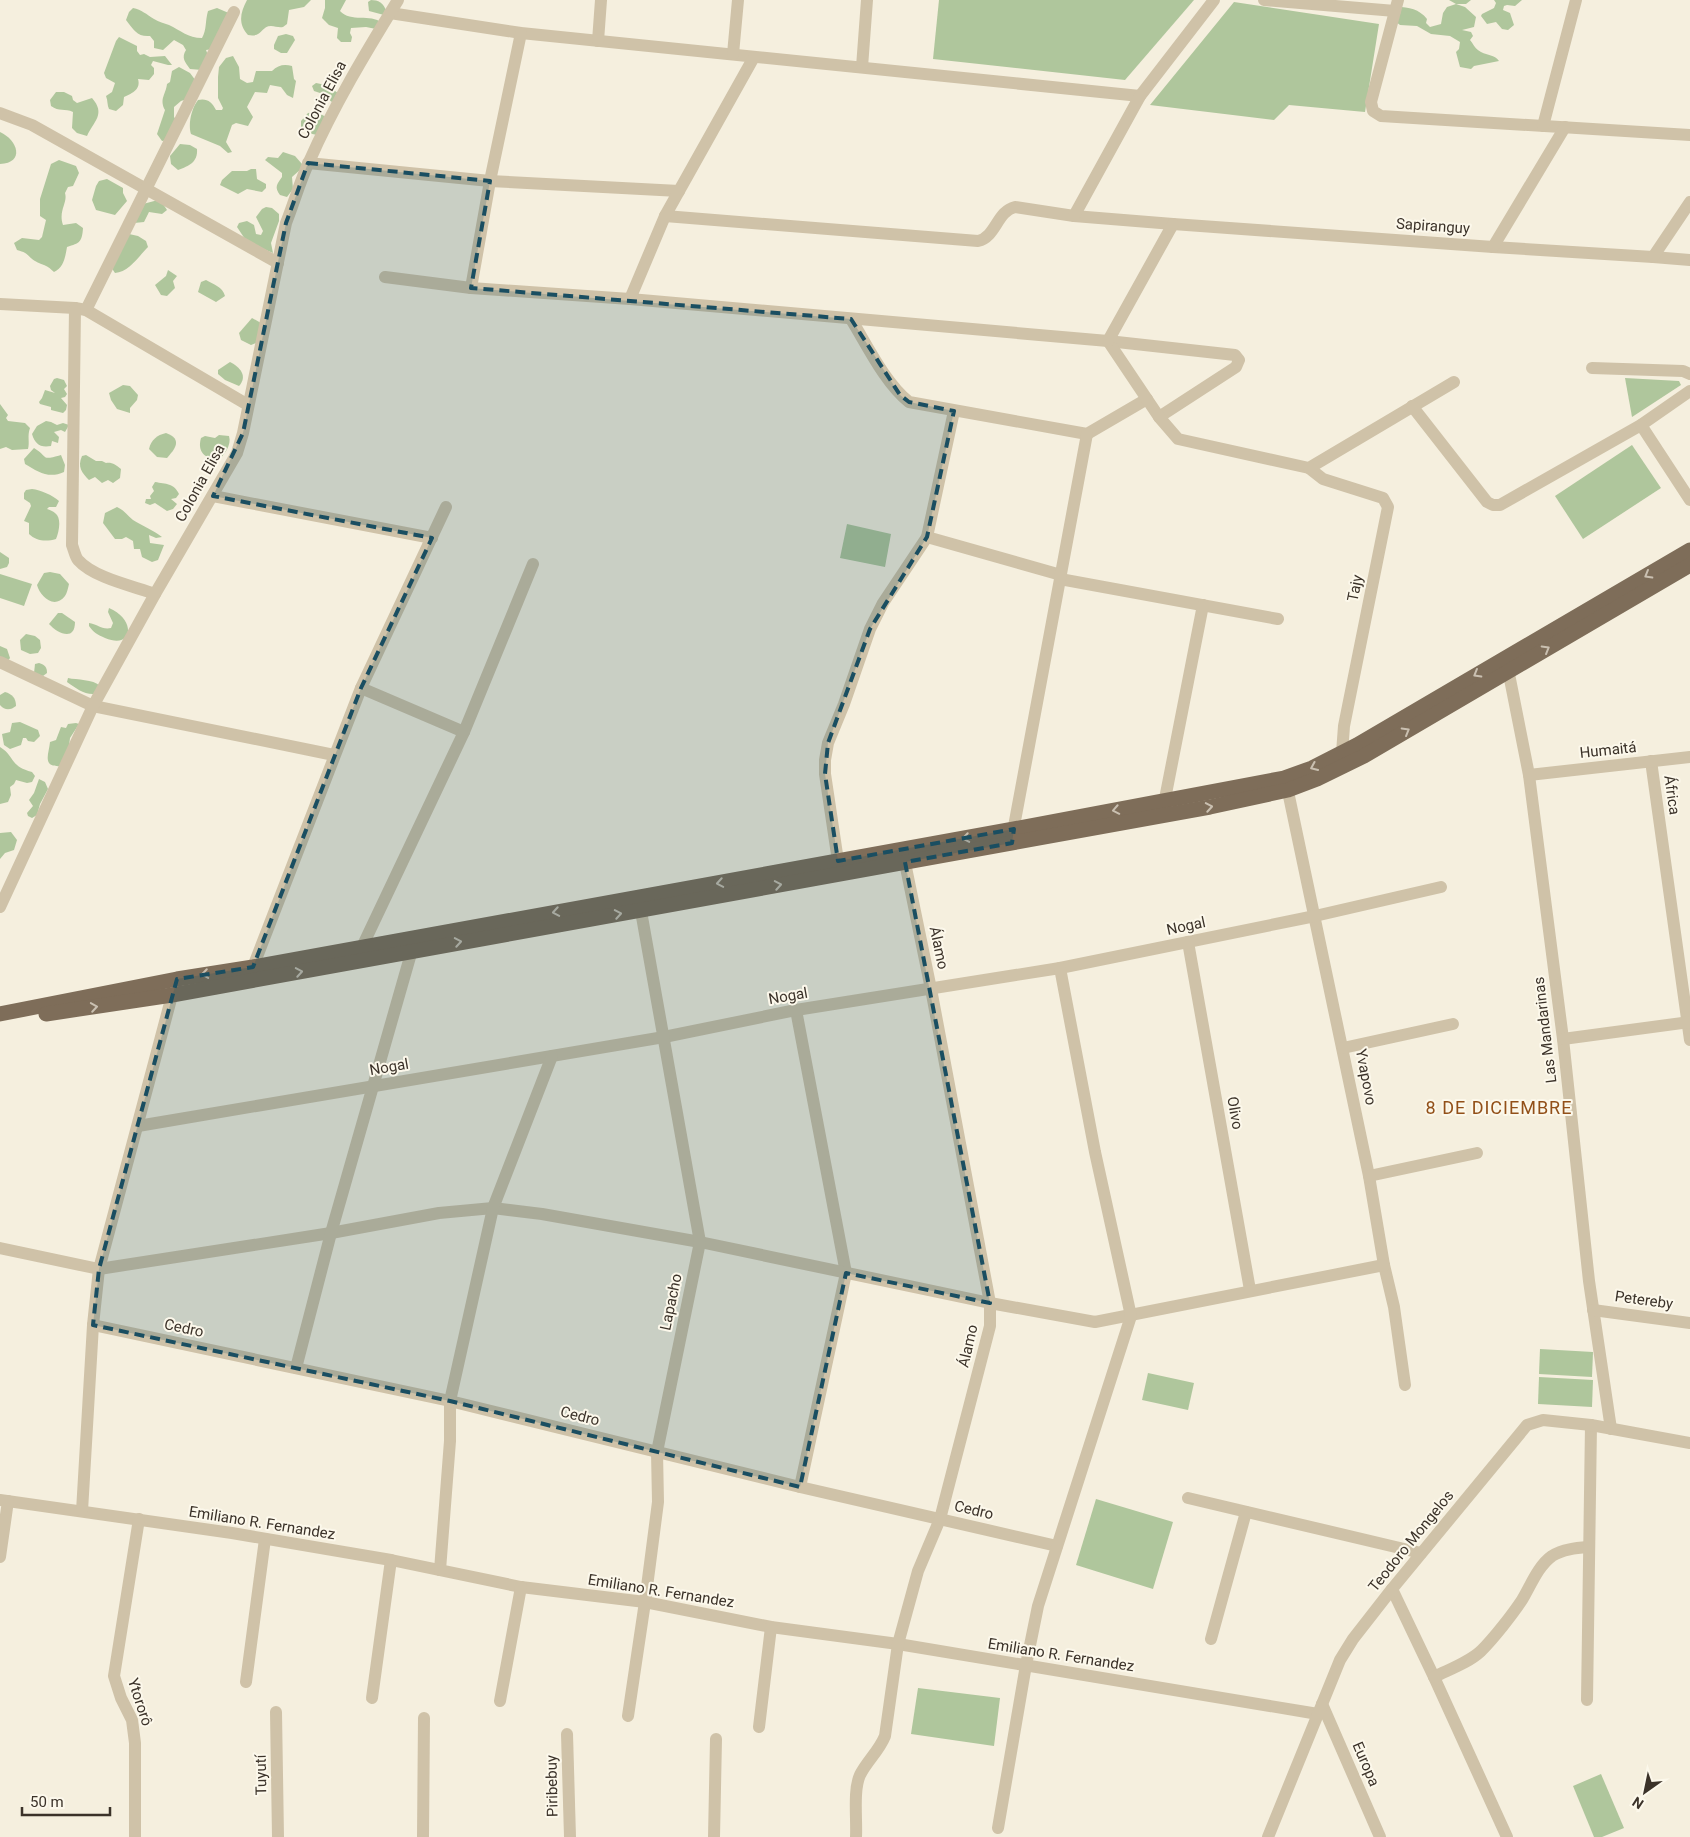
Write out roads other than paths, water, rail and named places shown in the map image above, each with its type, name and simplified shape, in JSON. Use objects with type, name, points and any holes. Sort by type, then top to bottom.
[{"type":"main road","points":[[1507,665],[1690,550]]},
{"type":"main road","points":[[1013,836],[1164,800],[1317,780],[1343,759],[1507,665],[1690,564]]},
{"type":"main road","points":[[2,1016],[177,978],[252,974],[1013,836],[1161,816],[1257,798],[1286,784]]},
{"type":"main road","points":[[2,1016],[29,1017],[172,995],[362,947],[380,950],[412,950],[838,861],[903,856]]},
{"type":"street","name":"Colonia Elisa","points":[[0,907],[93,706],[155,594],[237,453],[243,433],[286,223],[308,162],[345,90],[398,0]]},
{"type":"street","points":[[598,41],[601,0]]},
{"type":"street","points":[[733,54],[738,0]]},
{"type":"street","points":[[862,67],[867,0]]},
{"type":"street","points":[[1074,216],[1140,96],[1214,0]]},
{"type":"street","points":[[1264,0],[1396,6],[1371,102],[1373,111],[1381,116],[1690,135]]},
{"type":"street","points":[[1543,126],[1576,0]]},
{"type":"street","points":[[155,594],[103,576],[88,568],[77,559],[72,545],[80,309],[147,189],[234,12]]},
{"type":"street","points":[[390,13],[521,33],[1140,96]]},
{"type":"street","points":[[471,288],[490,181],[521,33]]},
{"type":"street","points":[[630,299],[665,216],[754,57]]},
{"type":"street","points":[[0,113],[32,126],[278,263]]},
{"type":"street","points":[[1492,247],[1565,128]]},
{"type":"street","points":[[308,162],[490,181],[679,191]]},
{"type":"street","points":[[1653,256],[1690,202]]},
{"type":"street","name":"Sapiranguy","points":[[665,216],[978,241],[984,240],[1009,209],[1015,207],[1074,216],[1173,224],[1690,260]]},
{"type":"street","points":[[1108,341],[1173,224]]},
{"type":"street","points":[[385,277],[471,288],[630,299],[1108,341],[1235,355],[1238,357],[1240,360],[1236,367],[1159,417]]},
{"type":"street","points":[[0,304],[80,309],[248,405]]},
{"type":"street","points":[[851,319],[885,375],[900,395],[909,402],[1087,434],[1147,400]]},
{"type":"street","name":"Tajy","points":[[1108,341],[1159,417],[1178,439],[1308,468],[1323,479],[1383,498],[1388,507],[1344,726],[1343,759]]},
{"type":"street","points":[[1592,368],[1682,371],[1690,374]]},
{"type":"street","points":[[1308,468],[1454,382]]},
{"type":"street","points":[[1412,406],[1487,502],[1493,505],[1500,505],[1641,425],[1690,391]]},
{"type":"street","points":[[838,861],[825,774],[828,743],[877,613],[928,537],[954,411]]},
{"type":"street","points":[[1641,425],[1690,500]]},
{"type":"street","points":[[1013,836],[1087,434]]},
{"type":"street","points":[[213,496],[432,538]]},
{"type":"street","points":[[252,974],[334,754],[361,688],[446,507]]},
{"type":"street","points":[[928,537],[1060,577],[1278,619]]},
{"type":"street","points":[[362,947],[464,732],[533,564]]},
{"type":"street","points":[[1161,816],[1203,605]]},
{"type":"street","points":[[0,662],[93,706],[334,754]]},
{"type":"street","name":"Las Mandarinas","points":[[1507,665],[1529,775],[1563,1039],[1593,1310],[1611,1429]]},
{"type":"street","points":[[361,688],[464,732]]},
{"type":"street","name":"Humaitá","points":[[1529,775],[1690,757]]},
{"type":"street","name":"África","points":[[1651,761],[1690,1040]]},
{"type":"street","name":"Yvapovo","points":[[1286,784],[1369,1176],[1384,1265],[1394,1307],[1405,1385]]},
{"type":"street","name":"Álamo","points":[[856,1837],[858,1782],[865,1767],[885,1736],[898,1644],[918,1571],[940,1518],[990,1326],[990,1303],[931,989],[903,856]]},
{"type":"street","name":"Nogal","points":[[138,1126],[664,1037],[796,1010],[1060,968],[1314,916],[1441,887]]},
{"type":"street","name":"Lapacho","points":[[628,1716],[658,1502],[657,1452],[700,1242],[640,903]]},
{"type":"street","name":"Olivo","points":[[1188,942],[1250,1290]]},
{"type":"street","points":[[296,1368],[331,1233],[412,950]]},
{"type":"street","points":[[998,1828],[1038,1606],[1131,1316],[1095,1152],[1060,968]]},
{"type":"street","points":[[82,1511],[93,1326],[99,1269],[177,978]]},
{"type":"street","points":[[796,1010],[846,1273],[800,1488]]},
{"type":"street","points":[[1563,1039],[1689,1023]]},
{"type":"street","points":[[1343,1048],[1452,1024]]},
{"type":"street","points":[[440,1570],[450,1441],[450,1401],[493,1208],[552,1056]]},
{"type":"street","points":[[1369,1176],[1477,1153]]},
{"type":"street","points":[[0,1248],[99,1269],[331,1233],[439,1213],[493,1208],[542,1214],[700,1242],[990,1303],[1095,1322],[1384,1265]]},
{"type":"street","name":"Petereby","points":[[1593,1310],[1690,1323]]},
{"type":"street","name":"Cedro","points":[[93,1326],[450,1401],[800,1488],[940,1518],[1057,1546]]},
{"type":"street","name":"Teodoro Mongelos","points":[[1268,1837],[1340,1660],[1353,1639],[1527,1425],[1543,1420],[1591,1425],[1690,1442]]},
{"type":"street","points":[[1587,1700],[1591,1425]]},
{"type":"street","points":[[1188,1498],[1421,1553]]},
{"type":"street","points":[[0,1557],[4,1501]]},
{"type":"street","name":"Emiliano R. Fernandez","points":[[4,1501],[139,1519],[266,1539],[391,1560],[521,1586],[645,1602],[771,1626],[1320,1709]]},
{"type":"street","points":[[1211,1639],[1246,1512]]},
{"type":"street","name":"Ytororô","points":[[135,1837],[135,1743],[132,1720],[121,1698],[114,1676],[139,1519]]},
{"type":"street","points":[[246,1682],[266,1539]]},
{"type":"street","points":[[1434,1677],[1470,1659],[1480,1651],[1521,1601],[1537,1573],[1554,1554],[1573,1548],[1589,1547]]},
{"type":"street","points":[[372,1698],[391,1560]]},
{"type":"street","points":[[500,1701],[521,1586]]},
{"type":"street","points":[[1392,1589],[1506,1837]]},
{"type":"street","points":[[759,1727],[771,1626]]},
{"type":"street","name":"Europa","points":[[1320,1709],[1380,1837]]},
{"type":"street","name":"Tuyutí","points":[[276,1712],[278,1837]]},
{"type":"street","points":[[422,1837],[424,1718]]},
{"type":"street","name":"Piribebuy","points":[[568,1734],[570,1837]]},
{"type":"street","points":[[714,1837],[716,1739]]},
{"type":"district","name":"8 DE DICIEMBRE","points":[[1499,1107]]}]
